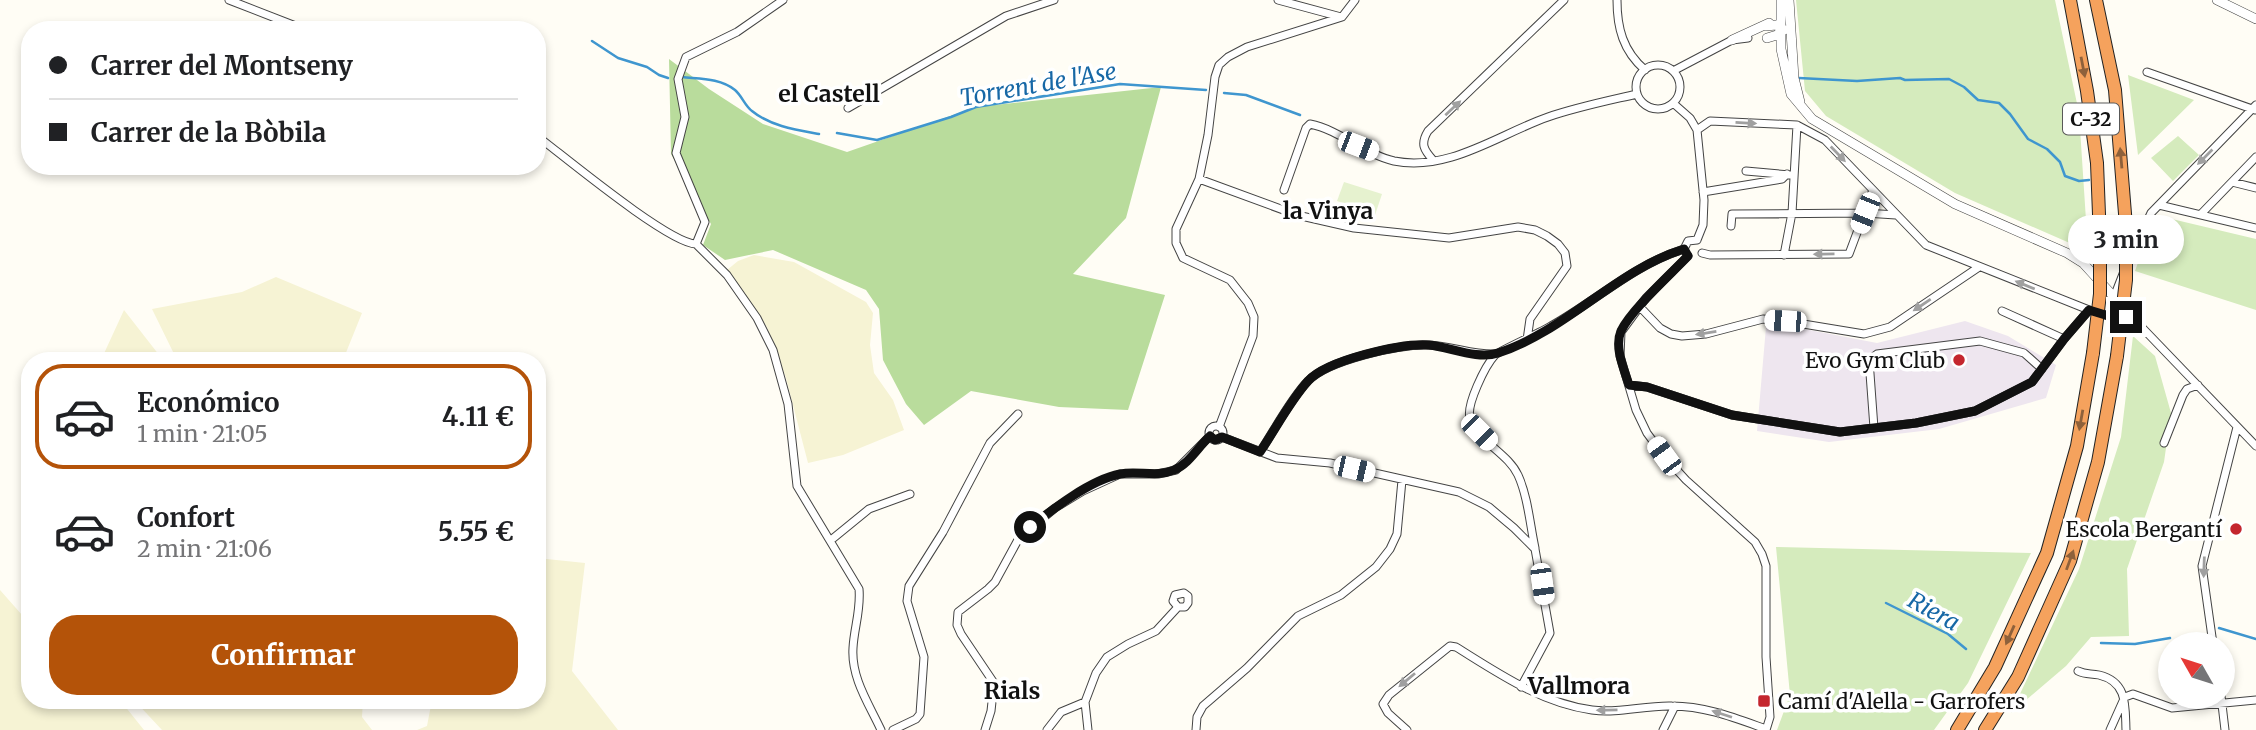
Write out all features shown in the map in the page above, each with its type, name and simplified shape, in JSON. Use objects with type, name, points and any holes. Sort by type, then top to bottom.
[{"type":"highway","name":"C-32","points":[[1957,730],[1996,667],[2047,553],[2077,446],[2093,353],[2100,294],[2097,163],[2070,0]]},
{"type":"highway","name":"C-32","points":[[1985,730],[2018,677],[2070,561],[2098,462],[2117,356],[2126,280],[2126,226],[2115,90],[2096,0]]},
{"type":"street","points":[[229,0],[283,21]]},
{"type":"street","points":[[696,244],[705,222],[676,153],[685,117],[678,79],[686,57],[737,32],[783,0]]},
{"type":"street","points":[[848,108],[1006,16],[1054,0]]},
{"type":"street","points":[[1278,0],[1342,17]]},
{"type":"street","points":[[1219,427],[1253,336],[1254,317],[1248,303],[1230,280],[1183,258],[1179,251],[1176,229],[1199,179],[1219,65],[1247,47],[1342,17],[1354,0]]},
{"type":"street","points":[[1433,160],[1423,144],[1428,131],[1564,0]]},
{"type":"street","points":[[1617,0],[1617,23],[1631,55],[1645,70]]},
{"type":"street","points":[[1673,71],[1732,40],[1766,26],[1777,14],[1784,0]]},
{"type":"street","points":[[1784,0],[1781,49],[1791,94],[1812,119],[1955,204],[2067,253],[2083,264],[2256,446]]},
{"type":"street","points":[[1784,0],[1794,78]]},
{"type":"street","points":[[2217,0],[2256,19]]},
{"type":"street","points":[[1766,26],[1781,30],[1787,35],[1788,55],[1801,106]]},
{"type":"street","points":[[1767,38],[1781,30]]},
{"type":"street","points":[[1732,40],[1756,36],[1767,38],[1781,49]]},
{"type":"street","points":[[1659,65],[1673,71],[1680,88],[1673,103],[1665,108],[1645,105],[1637,94],[1637,81],[1645,70],[1659,65]]},
{"type":"street","points":[[2114,296],[2151,213],[2255,108],[2147,72]]},
{"type":"street","points":[[1284,190],[1306,128],[1310,124],[1393,160],[1416,162],[1486,145],[1550,116],[1637,94]]},
{"type":"street","points":[[1673,103],[1690,118],[1698,130],[1703,192],[1703,225],[1698,240]]},
{"type":"street","points":[[1698,130],[1710,121],[1797,125],[1825,140],[1926,245],[2089,310],[2112,317],[2133,317]]},
{"type":"street","points":[[1784,255],[1792,213],[1790,175],[1797,125]]},
{"type":"street","points":[[546,143],[655,224],[678,239],[696,244],[727,275],[757,318],[773,350],[789,404],[797,486],[859,589],[861,603],[853,640],[854,665],[858,681],[881,730]]},
{"type":"street","points":[[2202,214],[2256,157]]},
{"type":"street","points":[[1746,171],[1790,175]]},
{"type":"street","points":[[1755,184],[1758,172]]},
{"type":"street","points":[[1703,192],[1782,179],[1790,175]]},
{"type":"street","points":[[1199,179],[1297,215],[1354,228],[1449,238],[1518,227],[1535,230],[1547,236],[1565,253],[1567,267],[1530,319],[1527,340]]},
{"type":"street","points":[[2232,182],[2256,188]]},
{"type":"street","points":[[1260,452],[1308,381],[1323,369],[1369,354],[1416,346],[1495,354],[1555,324],[1667,254],[1686,253],[1695,258],[1702,253],[1849,254],[1874,190]]},
{"type":"street","points":[[2158,205],[2256,228]]},
{"type":"street","points":[[1731,226],[1732,214],[1865,213],[1896,216]]},
{"type":"street","points":[[1407,730],[1388,713],[1383,704],[1389,695],[1450,646],[1456,647],[1521,687],[1565,704],[1591,710],[1613,711],[1646,706],[1711,710],[1766,729],[1770,717],[1766,566],[1762,554],[1755,542],[1664,456],[1647,433],[1636,410],[1619,356],[1621,332],[1686,253],[1688,241],[1698,240]]},
{"type":"street","points":[[1698,240],[1703,245],[1702,253]]},
{"type":"street","points":[[1640,307],[1660,327],[1671,334],[1682,336],[1706,334],[1763,320],[1864,334],[1890,327],[1979,267]]},
{"type":"street","points":[[1629,385],[1647,387],[1732,415],[1840,432],[1916,423],[1975,411],[2032,382],[2089,310]]},
{"type":"street","points":[[2002,311],[2064,339]]},
{"type":"street","points":[[1874,428],[1869,360],[1877,354],[1980,341],[2024,353],[2040,372]]},
{"type":"street","points":[[1495,354],[1470,403],[1470,418],[1479,432],[1518,475],[1550,633],[1521,687]]},
{"type":"street","points":[[2164,443],[2183,395],[2187,389],[2198,385]]},
{"type":"street","points":[[893,730],[916,719],[920,714],[924,657],[907,601],[909,586],[943,532],[990,443],[1018,414]]},
{"type":"street","points":[[2211,632],[2202,566],[2238,426]]},
{"type":"street","points":[[985,730],[991,711],[994,683],[961,634],[957,625],[958,611],[995,582],[1019,538],[1055,508],[1120,474],[1171,472],[1184,464],[1210,436],[1210,429],[1219,427]]},
{"type":"street","points":[[1219,427],[1223,431],[1222,437]]},
{"type":"street","points":[[1210,436],[1215,440],[1222,437],[1278,458],[1330,463],[1460,492],[1476,499],[1514,527],[1535,549]]},
{"type":"street","points":[[1196,730],[1197,717],[1203,706],[1247,668],[1298,616],[1341,596],[1376,567],[1397,534],[1402,480]]},
{"type":"street","points":[[831,540],[869,509],[910,494]]},
{"type":"street","points":[[1088,730],[1085,702],[1096,673],[1107,657],[1128,643],[1156,631],[1178,607]]},
{"type":"street","points":[[2078,671],[2085,675],[2094,674],[2109,678],[2120,687],[2125,697],[2126,730]]},
{"type":"street","points":[[2110,730],[2125,697],[2133,694],[2158,703]]},
{"type":"street","points":[[2235,700],[2256,700]]},
{"type":"street","points":[[1047,730],[1066,709],[1085,702]]},
{"type":"street","points":[[1662,730],[1675,706]]},
{"type":"street","points":[[2222,709],[2225,730]]},
{"type":"shaded area","points":[[754,255],[794,262],[866,302],[873,313],[870,345],[874,373],[893,400],[904,430],[843,455],[808,463],[786,378],[767,327],[727,270],[738,261]]},
{"type":"shaded area","points":[[276,277],[362,313],[346,352],[173,352],[152,309],[242,292]]},
{"type":"shaded area","points":[[124,310],[157,352],[105,352]]},
{"type":"shaded area","points":[[1965,321],[2008,336],[2056,365],[2046,398],[1939,429],[1829,442],[1757,431],[1766,327],[1789,326],[1877,343]]},
{"type":"shaded area","points":[[546,559],[585,563],[572,671],[618,730],[417,730],[427,726],[430,709],[546,709]]},
{"type":"shaded area","points":[[0,590],[21,614],[21,709],[127,709],[144,730],[0,730]]},
{"type":"shaded area","points":[[142,709],[362,709],[362,717],[372,730],[162,730]]},
{"type":"green space","points":[[1796,0],[2055,0],[2079,113],[2088,251],[1955,193],[1826,116],[1805,91]]},
{"type":"green space","points":[[669,59],[763,124],[847,152],[976,107],[1161,87],[1126,218],[1073,274],[1165,295],[1128,410],[1059,407],[971,391],[924,425],[906,404],[883,360],[879,309],[866,290],[773,250],[725,260],[703,245],[711,224],[671,154]]},
{"type":"green space","points":[[2128,75],[2194,100],[2138,155]]},
{"type":"green space","points":[[2178,136],[2199,155],[2173,181],[2151,158]]},
{"type":"green space","points":[[1344,182],[1382,194],[1375,215],[1337,201]]},
{"type":"green space","points":[[2155,215],[2256,239],[2256,310],[2135,271]]},
{"type":"green space","points":[[2133,336],[2155,356],[2171,413],[2164,462],[2127,569],[2129,636],[2091,637],[2066,666],[2011,713],[2079,569],[2121,437]]},
{"type":"green space","points":[[1776,547],[2031,553],[1968,683],[1934,730],[1777,730],[1790,695]]},
{"type":"waterway","name":"Torrent de l'Ase","points":[[592,41],[618,58],[647,67],[668,78]]},
{"type":"waterway","name":"Torrent de l'Ase","points":[[682,77],[723,83],[735,90],[759,116],[784,127],[819,134]]},
{"type":"waterway","name":"Torrent de l'Ase","points":[[1799,78],[1857,81],[1949,79],[1964,87],[1978,100],[1999,103],[2028,139],[2047,149],[2060,162],[2065,176],[2079,181],[2089,180]]},
{"type":"waterway","name":"Torrent de l'Ase","points":[[837,133],[877,140],[976,107],[1120,84],[1206,90]]},
{"type":"waterway","name":"Torrent de l'Ase","points":[[1224,93],[1246,95],[1300,115]]},
{"type":"waterway","name":"Riera","points":[[1886,603],[1948,634],[1966,649]]},
{"type":"waterway","name":"Riera","points":[[2219,628],[2256,639]]},
{"type":"waterway","name":"Riera","points":[[2101,643],[2135,644],[2158,640]]},
{"type":"place","name":"Evo Gym Club","points":[[1959,360]]},
{"type":"place","name":"Escola Bergantí","points":[[2236,529]]},
{"type":"place","name":"Camí d'Alella - Garrofers","points":[[1764,701]]},
{"type":"district","name":"el Castell","points":[[829,93]]},
{"type":"district","name":"la Vinya","points":[[1328,210]]},
{"type":"district","name":"Vallmora","points":[[1579,685]]},
{"type":"district","name":"Rials","points":[[1012,690]]},
{"type":"route","points":[[1030,527],[1055,508],[1110,477],[1176,470],[1210,436],[1215,440],[1222,437],[1260,452],[1308,381],[1323,369],[1369,354],[1426,345],[1495,354],[1555,324],[1667,254],[1684,249],[1688,256],[1647,298],[1621,332],[1619,356],[1629,385],[1647,387],[1732,415],[1756,420],[1840,432],[1916,423],[1975,411],[2032,382],[2089,310],[2112,317],[2126,317]]}]
